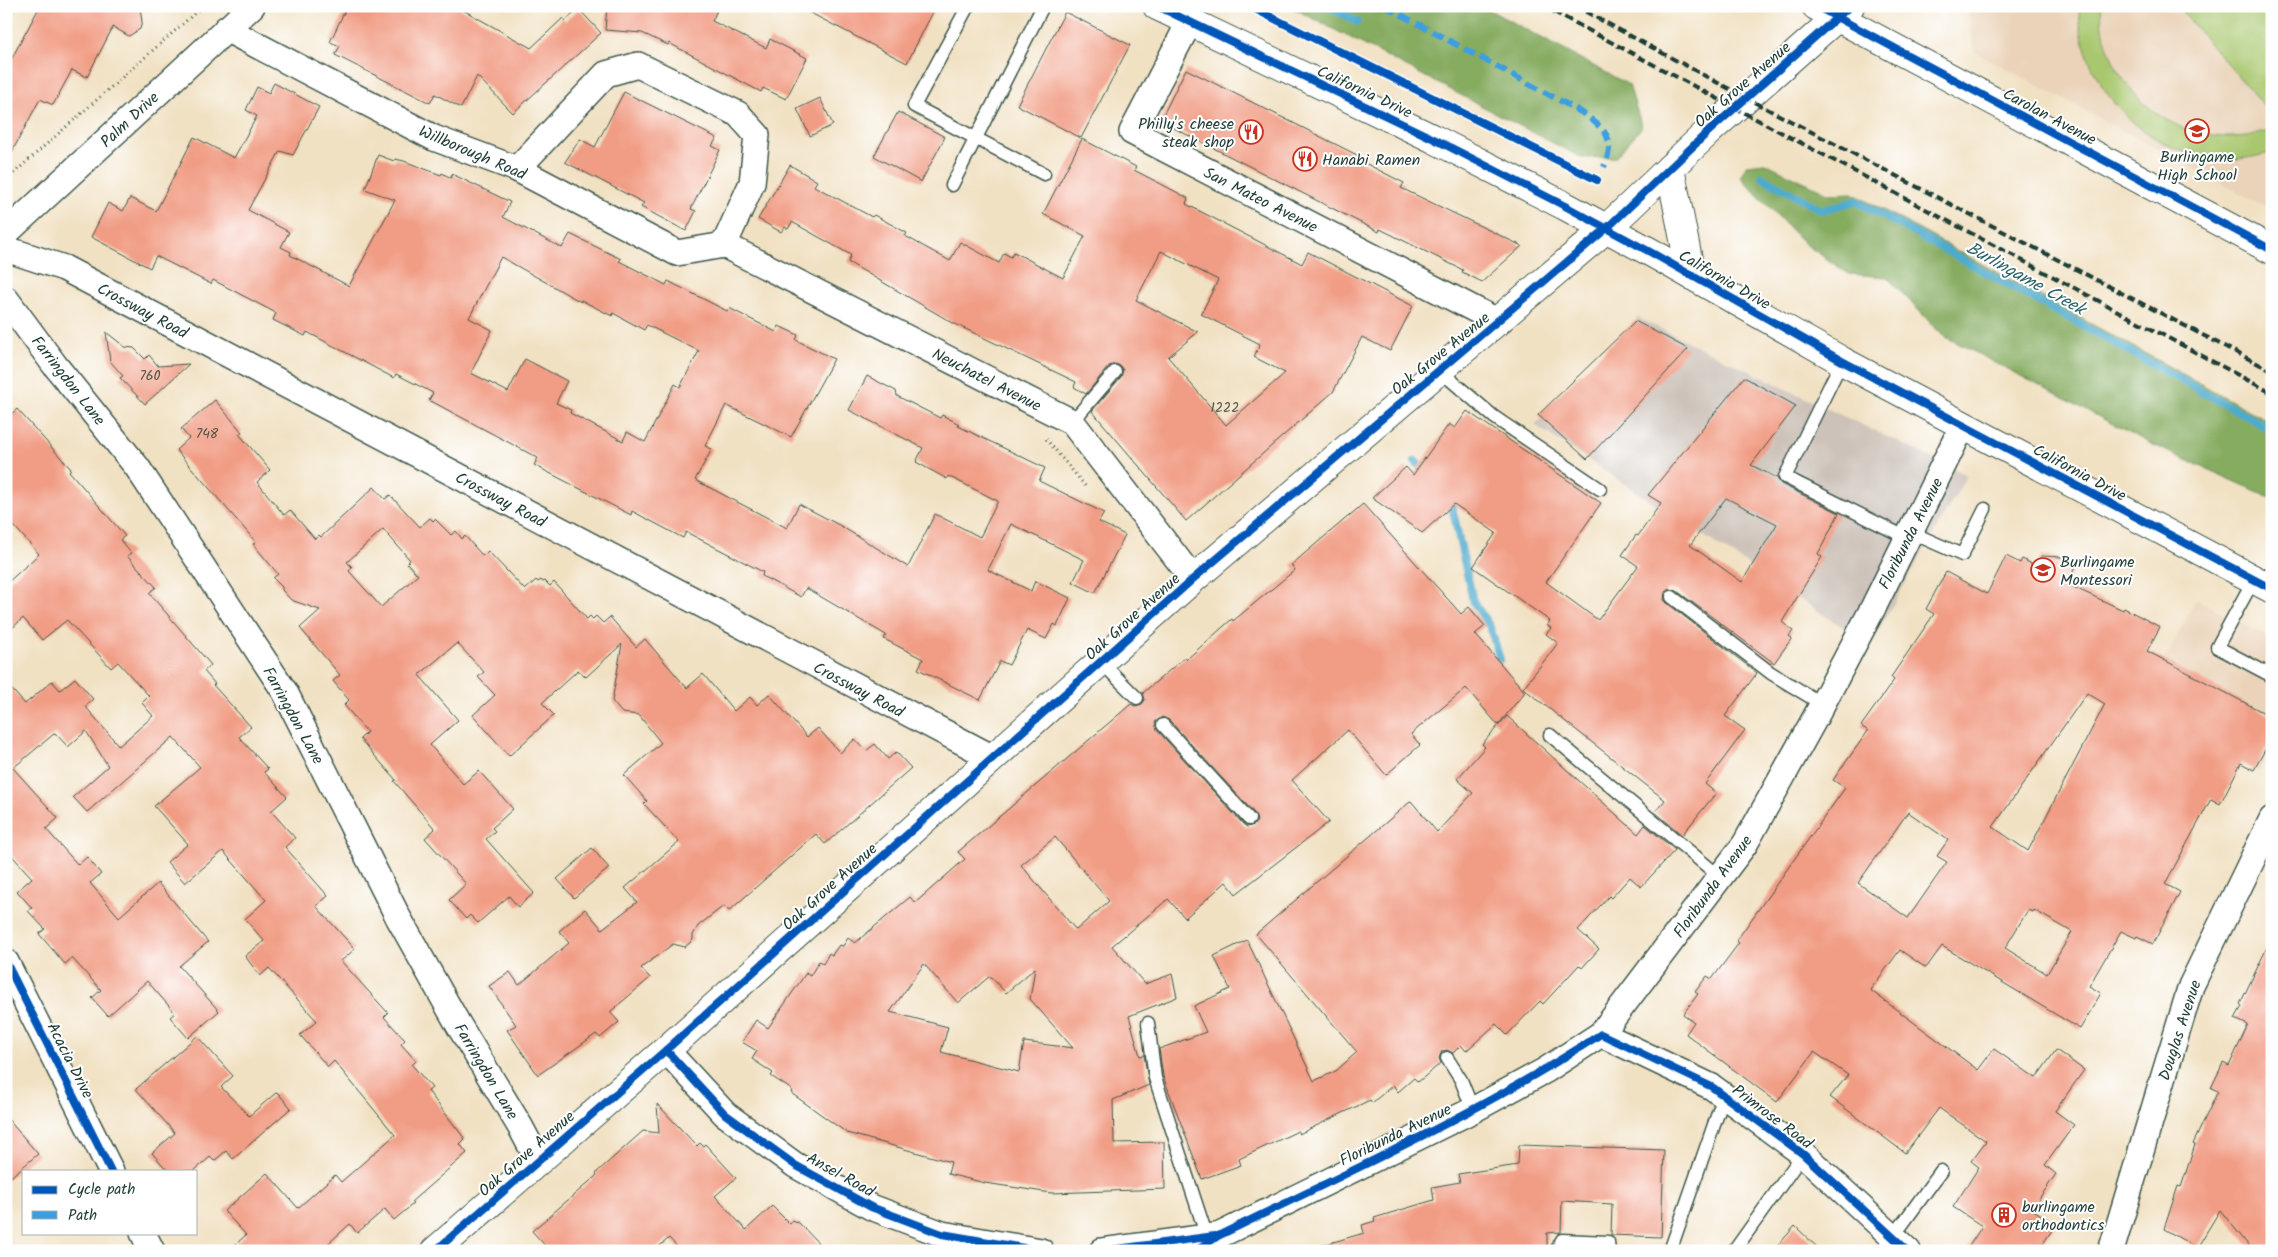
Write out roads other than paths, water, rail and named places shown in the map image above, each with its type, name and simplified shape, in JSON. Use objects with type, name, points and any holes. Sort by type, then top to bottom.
[{"type":"street","name":"Palm Drive","points":[[6,233],[252,6]]},
{"type":"street","name":"California Drive","points":[[1157,6],[1434,139],[1607,228],[1842,361],[2263,584]]},
{"type":"street","name":"Oak Grove Avenue","points":[[435,1251],[666,1050],[1193,579],[1607,228],[1834,10]]},
{"type":"street","name":"Carolan Avenue","points":[[1834,10],[2272,250]]},
{"type":"street","name":"San Mateo Avenue","points":[[1189,23],[1132,132],[1498,322]]},
{"type":"street","name":"Willborough Road","points":[[226,29],[434,138],[517,169],[678,253],[724,245]]},
{"type":"street","points":[[517,169],[606,74],[638,65],[738,114],[757,135],[752,183],[724,245]]},
{"type":"street","points":[[1670,168],[1691,275]]},
{"type":"street","name":"Neuchatel Avenue","points":[[724,245],[1072,422],[1193,579]]},
{"type":"street","name":"Crossway Road","points":[[6,249],[64,268],[993,758]]},
{"type":"street","name":"Farringdon Lane","points":[[6,299],[54,364],[137,467],[285,692],[398,917],[538,1160]]},
{"type":"street","name":"Floribunda Avenue","points":[[1207,1241],[1473,1110],[1546,1070],[1601,1034],[1745,844],[1822,704],[1963,426]]},
{"type":"street","name":"Douglas Avenue","points":[[2111,1251],[2191,986],[2272,819]]},
{"type":"street","name":"Acacia Drive","points":[[6,962],[111,1170]]},
{"type":"street","name":"Primrose Road","points":[[1601,1034],[1712,1087],[1803,1154],[1901,1244]]},
{"type":"street","name":"Ansel Road","points":[[666,1050],[725,1114],[794,1165],[871,1207],[942,1234],[1041,1251]]},
{"type":"street","points":[[144,1234],[152,1251]]},
{"type":"street","points":[[1102,1251],[1207,1241]]},
{"type":"lane","points":[[968,6],[914,106],[1044,174]]},
{"type":"lane","points":[[952,185],[1043,6]]},
{"type":"lane","points":[[1842,361],[1785,477],[1909,535],[1962,555],[1985,509]]},
{"type":"lane","points":[[1439,370],[1494,417],[1600,489]]},
{"type":"lane","points":[[1072,422],[1115,372]]},
{"type":"lane","points":[[2263,584],[2217,648],[2272,676]]},
{"type":"lane","points":[[1672,597],[1771,673],[1822,704]]},
{"type":"lane","points":[[1101,662],[1137,698]]},
{"type":"lane","points":[[1163,725],[1249,819]]},
{"type":"lane","points":[[1550,735],[1720,877]]},
{"type":"lane","points":[[1148,1023],[1155,1078],[1207,1241]]},
{"type":"lane","points":[[1447,1058],[1461,1080],[1473,1110]]},
{"type":"lane","points":[[1670,1251],[1724,1096]]},
{"type":"lane","points":[[1734,1251],[1803,1154]]},
{"type":"lane","points":[[1901,1244],[1941,1171]]},
{"type":"lane","points":[[1556,1251],[1562,1240],[1608,1242],[1609,1251]]},
{"type":"waterway","points":[[1328,6],[1357,22]]},
{"type":"waterway","name":"Burlingame Creek","points":[[1762,177],[1822,210],[1856,201],[2272,430]]},
{"type":"waterway","points":[[1415,461],[1426,473]]},
{"type":"waterway","points":[[1450,498],[1473,601],[1490,627],[1500,659]]},
{"type":"railway","points":[[1543,6],[2272,393]]},
{"type":"railway","points":[[1575,6],[1748,99],[2272,371]]},
{"type":"place","name":"Burlingame High School","points":[[2197,131]]},
{"type":"place","name":"Philly's cheese steak shop","points":[[1251,132]]},
{"type":"place","name":"Hanabi Ramen","points":[[1305,159]]},
{"type":"place","name":"Burlingame Montessori","points":[[2043,570]]},
{"type":"place","name":"burlingame orthodontics","points":[[2004,1215]]}]
